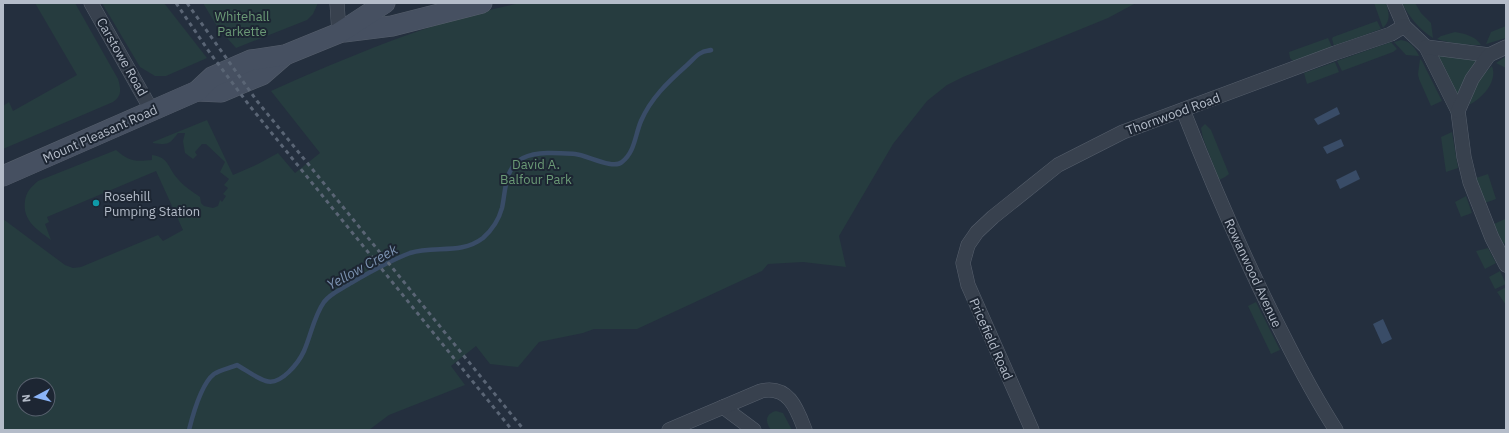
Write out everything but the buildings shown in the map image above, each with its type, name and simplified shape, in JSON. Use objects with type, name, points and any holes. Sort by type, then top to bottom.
[{"type":"main road","name":"Mount Pleasant Road","points":[[3,176],[197,91],[212,77],[251,60],[285,56],[338,32],[385,3]]},
{"type":"main road","name":"Mount Pleasant Road","points":[[338,32],[392,26],[482,3]]},
{"type":"street","name":"Carstowe Road","points":[[91,3],[152,111]]},
{"type":"street","points":[[337,3],[338,32]]},
{"type":"street","points":[[1394,3],[1404,26],[1426,47],[1458,111],[1463,151],[1470,182],[1489,232],[1506,265]]},
{"type":"street","name":"Thornwood Road","points":[[968,245],[977,232],[993,217],[1058,165],[1123,132],[1322,58],[1392,34],[1404,26]]},
{"type":"street","points":[[1426,47],[1489,55]]},
{"type":"street","points":[[1458,111],[1472,79],[1489,55],[1506,47]]},
{"type":"street","name":"Rowanwood Avenue","points":[[1183,110],[1216,192],[1263,295],[1309,386],[1336,430]]},
{"type":"street","name":"Pricefield Road","points":[[968,245],[963,263],[968,286],[1032,430]]},
{"type":"street","points":[[669,430],[761,391],[770,389],[777,391],[790,400],[796,408],[805,430]]},
{"type":"street","points":[[724,407],[754,430]]},
{"type":"green space","points":[[35,3],[75,3],[118,79],[120,92],[116,100],[113,102],[3,149],[3,106],[9,102],[13,111],[77,75]]},
{"type":"green space","points":[[102,3],[164,3],[207,58],[166,76],[155,76],[140,67]]},
{"type":"green space","name":"Whitehall Parkette","points":[[203,3],[318,3],[313,14],[307,20],[236,48],[218,28]]},
{"type":"green space","name":"David A. Balfour Park","points":[[521,3],[1136,3],[1108,18],[963,77],[947,85],[927,101],[893,144],[839,236],[846,267],[803,262],[768,264],[762,271],[637,329],[594,329],[583,333],[539,342],[518,367],[490,364],[476,346],[451,366],[465,385],[389,415],[369,430],[3,430],[3,219],[65,265],[73,268],[81,267],[158,235],[163,241],[183,230],[156,171],[47,217],[49,222],[45,224],[51,240],[32,224],[26,214],[26,195],[38,181],[116,150],[128,159],[136,161],[152,160],[152,155],[162,158],[168,164],[179,181],[200,197],[201,203],[204,206],[213,208],[218,206],[220,200],[222,202],[226,196],[223,194],[228,188],[224,185],[229,179],[220,172],[225,162],[206,144],[202,144],[195,152],[197,155],[193,159],[185,153],[183,141],[185,133],[178,133],[170,142],[165,144],[153,142],[207,120],[233,175],[278,153],[295,173],[320,153],[271,91],[332,64],[394,40],[457,19]]},
{"type":"green space","points":[[1374,3],[1386,3],[1389,16],[1386,25],[1383,28]]},
{"type":"green space","points":[[1402,3],[1415,3],[1421,13],[1431,23],[1433,38],[1415,23]]},
{"type":"green space","points":[[1377,21],[1381,29],[1334,46],[1332,39],[1333,37]]},
{"type":"green space","points":[[1506,26],[1506,38],[1486,44],[1491,32]]},
{"type":"green space","points":[[1455,32],[1473,37],[1481,45],[1459,44],[1437,39],[1441,36]]},
{"type":"green space","points":[[1328,38],[1332,47],[1293,61],[1290,58],[1289,52]]},
{"type":"green space","points":[[1401,40],[1410,43],[1419,56],[1406,55],[1394,42]]},
{"type":"green space","points":[[1391,42],[1397,49],[1393,52],[1342,71],[1337,61]]},
{"type":"green space","points":[[1437,54],[1479,57],[1459,94],[1455,92],[1446,70]]},
{"type":"green space","points":[[1506,56],[1506,68],[1496,63],[1505,57]]},
{"type":"green space","points":[[1420,59],[1442,101],[1431,106],[1419,79],[1418,74]]},
{"type":"green space","points":[[1335,62],[1339,72],[1307,84],[1304,73]]},
{"type":"green space","points":[[1492,66],[1493,78],[1491,84],[1484,94],[1469,105],[1470,99],[1477,84]]},
{"type":"green space","points":[[1205,124],[1211,130],[1229,174],[1219,180],[1203,138],[1201,128]]},
{"type":"green space","points":[[1452,132],[1458,168],[1446,172],[1441,137]]},
{"type":"green space","points":[[1488,174],[1496,199],[1485,203],[1476,178]]},
{"type":"green space","points":[[1466,196],[1472,213],[1461,217],[1455,202]]},
{"type":"green space","points":[[1505,219],[1506,242],[1503,244],[1494,224]]},
{"type":"green space","points":[[1488,248],[1496,263],[1485,269],[1476,251]]},
{"type":"green space","points":[[1500,271],[1506,284],[1495,289],[1489,277]]},
{"type":"green space","points":[[1506,287],[1506,305],[1497,292]]},
{"type":"green space","points":[[1256,302],[1280,350],[1271,354],[1248,306]]},
{"type":"green space","points":[[776,411],[783,413],[792,430],[771,430],[767,419],[772,412]]},
{"type":"water","points":[[1337,107],[1340,114],[1318,125],[1314,119]]},
{"type":"water","points":[[1341,139],[1344,146],[1327,154],[1323,147]]},
{"type":"water","points":[[1356,170],[1360,179],[1340,189],[1336,180]]},
{"type":"water","points":[[1383,319],[1392,339],[1382,344],[1373,324]]},
{"type":"waterway","name":"Yellow Creek","points":[[189,430],[201,392],[214,374],[237,365],[259,378],[272,382],[278,380],[289,372],[304,351],[315,319],[321,307],[333,294],[380,267],[410,253],[457,248],[475,243],[483,238],[492,228],[501,212],[509,173],[517,162],[523,158],[542,153],[563,153],[580,155],[606,163],[618,164],[622,162],[630,153],[645,113],[666,84],[697,55],[711,50]]},
{"type":"railway","points":[[176,3],[210,53],[249,105],[512,430]]},
{"type":"railway","points":[[187,3],[257,101],[524,430]]},
{"type":"place","name":"Rosehill Pumping Station","points":[[96,203]]}]
